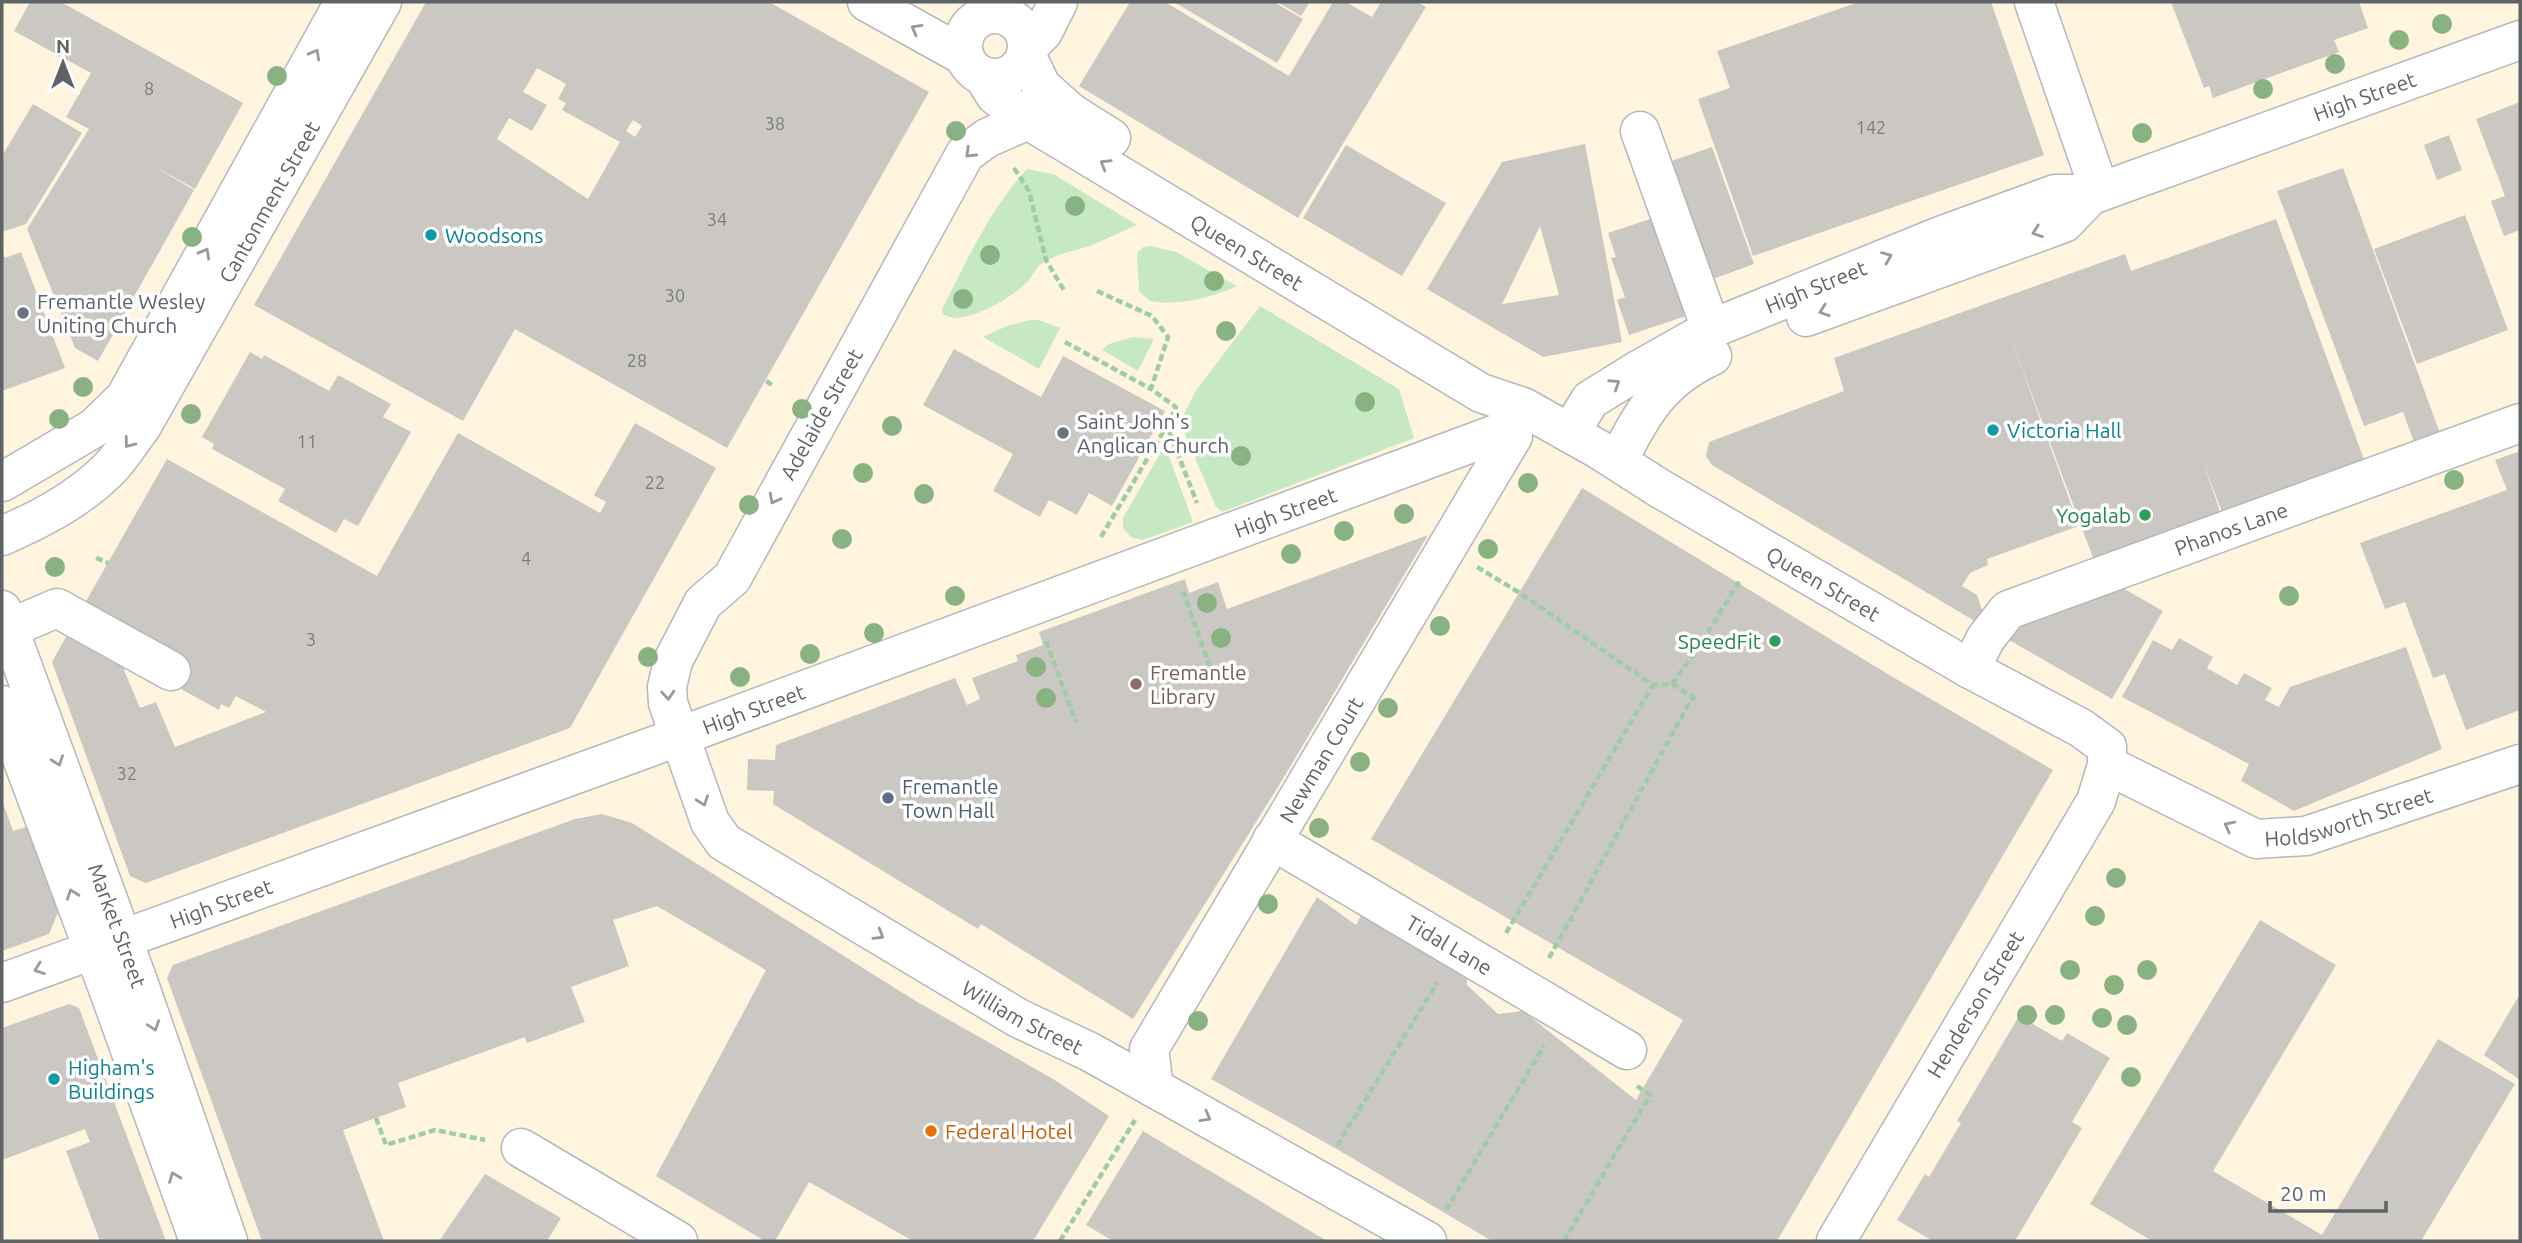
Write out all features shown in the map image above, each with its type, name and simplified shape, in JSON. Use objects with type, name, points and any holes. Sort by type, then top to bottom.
[{"type":"street","name":"Cantonment Street","points":[[2,482],[94,428],[125,398],[344,2]]},
{"type":"street","name":"Cantonment Street","points":[[2,536],[53,512],[78,495],[110,468],[142,426],[382,2]]},
{"type":"street","name":"Queen Street","points":[[867,2],[974,66],[995,95],[1028,120],[1481,393],[1513,425],[1570,433],[1659,488],[1970,669],[2081,728],[2107,747],[2107,765]]},
{"type":"street","points":[[1026,51],[1043,32],[1058,2]]},
{"type":"street","points":[[2034,2],[2096,193]]},
{"type":"street","points":[[985,9],[1017,24],[1026,37],[1026,51],[1022,62],[1010,74],[1002,77],[974,66],[962,45],[966,31],[985,9]]},
{"type":"street","name":"High Street","points":[[1570,433],[1590,400],[1711,329],[1940,236],[2055,194],[2096,193],[2520,40]]},
{"type":"street","name":"Queen Street","points":[[1026,51],[1041,86],[1069,112],[1491,379],[1513,425]]},
{"type":"street","name":"Adelaide Street","points":[[680,736],[668,703],[667,687],[673,661],[703,603],[732,578],[965,153],[987,138],[1028,120]]},
{"type":"street","points":[[1640,131],[1711,329]]},
{"type":"street","name":"High Street","points":[[1618,461],[1636,425],[1663,387],[1702,360],[1754,337],[2064,223],[2096,193]]},
{"type":"street","name":"Phanos Lane","points":[[1970,669],[1986,638],[2008,610],[2520,423]]},
{"type":"street","name":"High Street","points":[[2,983],[680,736],[1513,425]]},
{"type":"street","name":"Newman Court","points":[[1145,1103],[1149,1049],[1445,548],[1513,425]]},
{"type":"street","points":[[5,620],[57,608],[170,671]]},
{"type":"street","name":"Market Street","points":[[5,620],[107,944],[110,994],[199,1241]]},
{"type":"street","name":"Market Street","points":[[2,705],[107,944],[228,1241]]},
{"type":"street","name":"William Street","points":[[680,736],[710,822],[724,842],[1018,1018],[1090,1052],[1145,1103],[1434,1230]]},
{"type":"street","name":"Holdsworth Street","points":[[2107,765],[2256,839],[2306,836],[2520,764]]},
{"type":"street","name":"Henderson Street","points":[[1836,1241],[2096,801],[2107,765]]},
{"type":"street","name":"Tidal Lane","points":[[1272,840],[1627,1050]]},
{"type":"street","points":[[521,1148],[678,1241]]},
{"type":"path","points":[[1011,165],[1029,191],[1046,260],[1065,292]]},
{"type":"path","points":[[1097,291],[1152,316],[1168,337],[1151,389]]},
{"type":"path","points":[[1065,342],[1151,389],[1176,407],[1101,538]]},
{"type":"path","points":[[765,381],[774,386]]},
{"type":"path","points":[[1167,426],[1212,539]]},
{"type":"path","points":[[1445,548],[1520,593],[1653,685],[1672,684],[1695,700],[1555,946],[1532,994]]},
{"type":"path","points":[[96,558],[108,563]]},
{"type":"path","points":[[1672,684],[1699,647],[1742,577]]},
{"type":"path","points":[[1180,583],[1211,670]]},
{"type":"path","points":[[1042,631],[1076,722]]},
{"type":"path","points":[[1508,930],[1653,685]]},
{"type":"path","points":[[1331,1153],[1457,950]]},
{"type":"path","points":[[1434,1230],[1565,1013]]},
{"type":"path","points":[[1564,1241],[1650,1095],[1642,1091]]},
{"type":"path","points":[[1060,1241],[1145,1103]]},
{"type":"path","points":[[376,1118],[386,1146],[436,1130],[521,1148]]},
{"type":"shaded area","points":[[2,2],[2520,2],[2520,1241],[2,1241]]},
{"type":"green space","points":[[1027,169],[1053,174],[1137,225],[1046,261],[1017,291],[985,310],[962,317],[943,314],[942,309],[980,236],[1001,201]]},
{"type":"green space","points":[[1151,246],[1176,252],[1237,286],[1195,300],[1150,301],[1139,291],[1137,253],[1143,247]]},
{"type":"green space","points":[[1260,306],[1399,389],[1414,438],[1222,512],[1215,505],[1180,422],[1195,392]]},
{"type":"green space","points":[[1039,320],[1060,328],[1039,369],[983,337],[1007,326]]},
{"type":"green space","points":[[1133,337],[1154,339],[1138,371],[1102,350],[1109,344]]},
{"type":"green space","points":[[1165,445],[1193,522],[1143,540],[1131,537],[1123,528],[1123,518]]},
{"type":"building","points":[[30,2],[61,2],[243,103],[195,189],[150,164],[194,190],[98,361],[75,348],[27,229],[89,129],[66,117],[91,73],[14,31]]},
{"type":"building","points":[[426,2],[769,2],[929,92],[727,448],[515,329],[463,421],[254,305]],"holes":[[[537,68],[566,84],[558,99],[566,103],[562,110],[620,142],[588,199],[497,139],[509,118],[532,131],[547,105],[523,92]],[[633,120],[642,126],[635,137],[626,131]]]},
{"type":"building","points":[[1130,2],[1165,2],[1289,76],[1333,2],[1346,2],[1372,17],[1381,2],[1417,2],[1426,7],[1298,218],[1079,86]]},
{"type":"building","points":[[1174,2],[1274,2],[1303,19],[1277,63]]},
{"type":"building","points":[[1277,2],[1310,2],[1301,16]]},
{"type":"building","points":[[1859,2],[1991,2],[2044,155],[1753,256],[1698,99],[1730,88],[1717,51]]},
{"type":"building","points":[[2171,2],[2359,2],[2368,28],[2334,40],[2339,52],[2213,98],[2209,86],[2204,88]]},
{"type":"building","points":[[2520,102],[2520,230],[2504,236],[2491,201],[2505,196],[2476,119]]},
{"type":"building","points":[[33,104],[82,133],[26,224],[2,232],[2,156]]},
{"type":"building","points":[[2449,135],[2462,170],[2437,180],[2424,145]]},
{"type":"building","points":[[1585,144],[1622,342],[1543,357],[1427,289],[1502,162]],"holes":[[[1540,226],[1559,295],[1502,304]]]},
{"type":"building","points":[[1346,145],[1446,203],[1402,276],[1303,218]]},
{"type":"building","points":[[1712,147],[1754,264],[1702,283],[1660,165]]},
{"type":"building","points":[[2343,168],[2441,436],[2415,445],[2403,412],[2364,426],[2277,191]]},
{"type":"building","points":[[1662,215],[1695,313],[1629,335],[1617,300],[1625,297],[1611,258],[1616,257],[1608,233]]},
{"type":"building","points":[[2465,215],[2508,330],[2417,364],[2374,249]]},
{"type":"building","points":[[2276,219],[2366,465],[2224,517],[2203,462],[2222,517],[2095,563],[2010,336],[2079,526],[1987,559],[1988,565],[1970,573],[1962,586],[1977,595],[1985,619],[1983,626],[1712,465],[1706,456],[1709,442],[1844,391],[1834,358],[2125,254],[2131,271]]},
{"type":"building","name":"Fremantle Wesley Uniting Church","points":[[2,250],[5,258],[21,252],[65,368],[2,391]]},
{"type":"building","name":"Saint John's Anglican Church","points":[[954,349],[1041,397],[1063,356],[1165,411],[1112,506],[1089,493],[1077,515],[1049,500],[1040,517],[993,491],[1013,454],[923,405]]},
{"type":"building","points":[[250,352],[262,359],[264,355],[329,391],[338,375],[391,404],[383,417],[411,432],[358,526],[344,519],[336,533],[278,501],[285,489],[212,449],[214,444],[202,437]]},
{"type":"building","points":[[635,423],[716,468],[570,728],[146,883],[130,876],[52,662],[72,626],[131,659],[124,670],[140,708],[156,702],[175,747],[266,712],[236,696],[229,708],[221,704],[219,710],[181,689],[184,685],[81,610],[167,459],[377,576],[458,433],[600,513],[606,502],[594,495]]},
{"type":"building","points":[[2520,451],[2520,710],[2466,730],[2445,674],[2433,678],[2405,602],[2385,609],[2360,543],[2507,490],[2495,460]]},
{"type":"building","points":[[1582,488],[1886,673],[2053,770],[1777,1241],[1492,1241],[1335,1148],[1211,1079],[1317,897],[1356,925],[1364,909],[1467,974],[1467,985],[1498,1014],[1523,1011],[1636,1100],[1683,1020],[1371,839]]},
{"type":"building","points":[[1428,535],[1278,787],[1133,1019],[981,924],[978,929],[773,804],[774,791],[747,790],[748,759],[775,760],[776,745],[955,678],[967,705],[980,699],[972,678],[1018,661],[1016,655],[1043,645],[1039,632],[1185,579],[1189,593],[1218,582],[1227,609]]},
{"type":"building","points":[[2114,583],[2163,611],[2112,699],[2009,640],[2025,614]]},
{"type":"building","points":[[2179,638],[2213,657],[2207,668],[2237,685],[2244,673],[2272,688],[2265,700],[2279,707],[2290,687],[2406,647],[2442,749],[2294,811],[2241,781],[2249,764],[2122,697],[2153,640],[2172,650]]},
{"type":"building","points":[[2,800],[13,831],[29,826],[59,910],[49,934],[2,951]]},
{"type":"building","points":[[602,814],[632,823],[914,1000],[1053,1079],[1109,1116],[1033,1241],[913,1241],[809,1182],[775,1241],[765,1241],[656,1176],[766,970],[657,906],[613,920],[629,966],[571,987],[585,1022],[527,1043],[525,1037],[398,1083],[406,1107],[343,1130],[384,1241],[262,1241],[167,978],[173,965],[575,819]]},
{"type":"building","points":[[2260,920],[2336,965],[2213,1171],[2322,1235],[2438,1039],[2515,1084],[2421,1241],[2152,1241],[2090,1204]]},
{"type":"building","points":[[2520,994],[2520,1080],[2484,1055]]},
{"type":"building","name":"Higham's Buildings","points":[[69,1004],[79,1008],[166,1241],[100,1241],[66,1151],[90,1142],[85,1129],[2,1160],[2,1028]]},
{"type":"building","points":[[2019,1016],[2062,1041],[2067,1033],[2110,1058],[2072,1122],[2082,1128],[2015,1241],[1933,1241],[1897,1220],[1925,1174],[1929,1177],[1961,1123],[1957,1121]]},
{"type":"building","points":[[1143,1131],[1327,1241],[1113,1241],[1086,1225]]},
{"type":"building","points":[[485,1174],[561,1218],[547,1241],[439,1241]]},
{"type":"place","name":"Woodsons","points":[[431,235]]},
{"type":"place","name":"Fremantle Wesley Uniting Church","points":[[23,313]]},
{"type":"place","name":"Victoria Hall","points":[[1993,430]]},
{"type":"place","name":"Saint John's Anglican Church","points":[[1063,433]]},
{"type":"place","name":"Yogalab","points":[[2145,515]]},
{"type":"place","name":"SpeedFit","points":[[1775,641]]},
{"type":"place","name":"Fremantle Library","points":[[1136,684]]},
{"type":"place","name":"Fremantle Town Hall","points":[[888,798]]},
{"type":"place","name":"Higham's Buildings","points":[[54,1079]]},
{"type":"place","name":"Federal Hotel","points":[[931,1131]]}]
